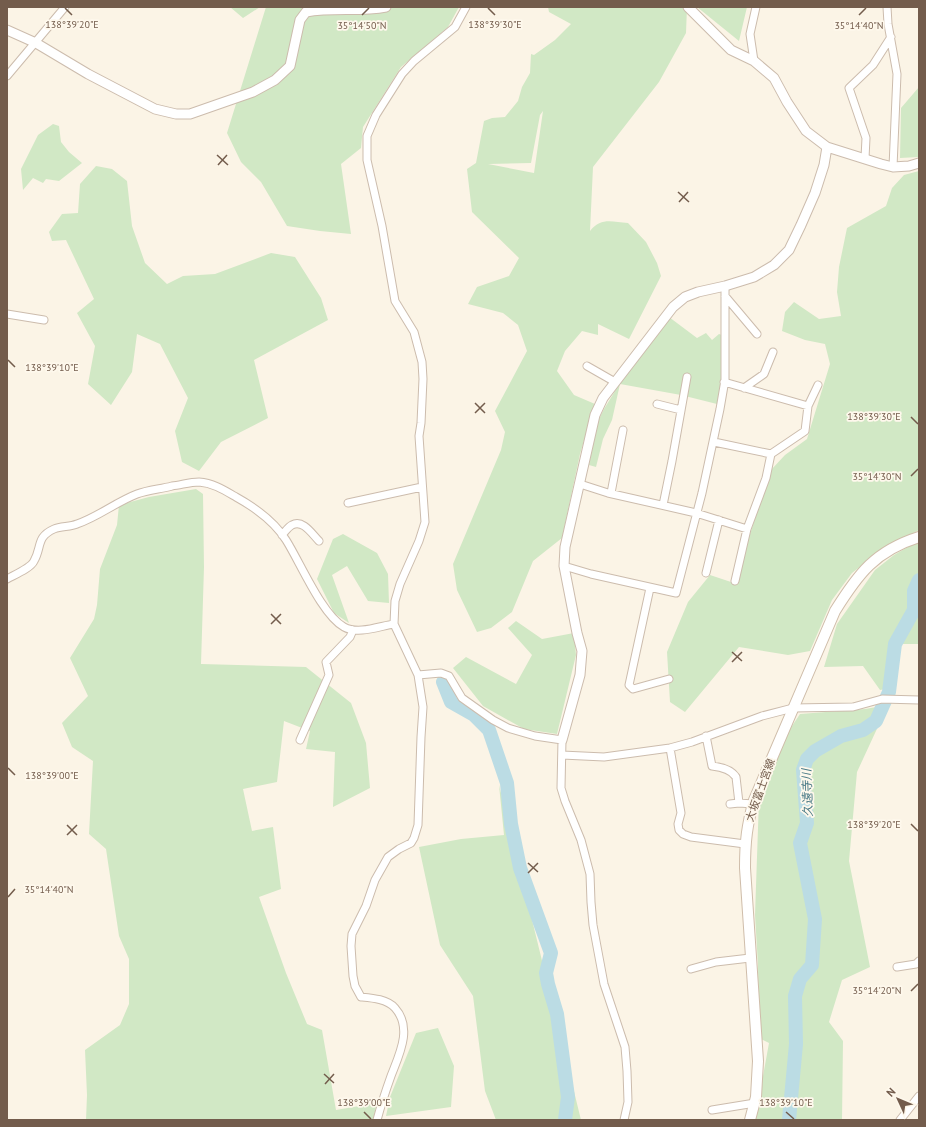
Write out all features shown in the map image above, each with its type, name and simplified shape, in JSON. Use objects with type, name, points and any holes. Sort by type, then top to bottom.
[{"type":"main road","name":"大坂富士宮線","points":[[750,1120],[755,1103],[758,1061],[745,868],[745,844],[748,820],[753,804],[835,611],[850,586],[864,569],[883,553],[904,542],[919,537]]},
{"type":"street","points":[[7,76],[65,7]]},
{"type":"street","points":[[7,30],[36,43],[88,74],[155,109],[176,114],[190,114],[253,92],[276,80],[290,66],[300,20],[306,12],[318,10],[369,10],[386,7]]},
{"type":"street","points":[[377,1120],[380,1106],[402,1046],[403,1028],[401,1017],[395,1008],[381,1000],[360,997],[355,986],[353,976],[351,946],[352,934],[366,906],[375,880],[388,857],[398,849],[411,843],[418,825],[423,707],[418,676],[394,624],[395,601],[400,584],[419,541],[425,522],[419,436],[422,423],[422,362],[414,332],[395,301],[382,226],[367,160],[367,136],[376,115],[402,74],[414,61],[455,27],[466,7]]},
{"type":"street","points":[[688,7],[731,50],[754,61],[774,78],[787,102],[806,131],[827,147],[893,166],[909,166],[919,163]]},
{"type":"street","points":[[754,61],[750,34],[756,7]]},
{"type":"street","points":[[887,7],[897,74],[893,166]]},
{"type":"street","points":[[865,158],[866,138],[849,88],[874,65],[891,36]]},
{"type":"street","points":[[624,1120],[628,1102],[625,1047],[604,984],[591,902],[590,874],[581,840],[564,801],[561,788],[562,740],[580,675],[582,651],[564,566],[565,547],[595,415],[603,398],[673,307],[685,298],[698,292],[754,277],[774,265],[789,250],[815,193],[824,165],[827,147]]},
{"type":"street","points":[[564,566],[590,574],[623,580],[650,588],[676,593],[714,442],[724,382],[725,286]]},
{"type":"street","points":[[725,296],[757,334]]},
{"type":"street","points":[[7,314],[44,320]]},
{"type":"street","points":[[744,388],[764,374],[772,352]]},
{"type":"street","points":[[587,366],[616,382]]},
{"type":"street","points":[[663,505],[687,377]]},
{"type":"street","points":[[724,382],[808,406]]},
{"type":"street","points":[[735,581],[748,529],[766,478],[771,454],[805,431],[808,406],[818,385]]},
{"type":"street","points":[[657,404],[681,410]]},
{"type":"street","points":[[611,493],[624,430]]},
{"type":"street","points":[[714,442],[771,454]]},
{"type":"street","points":[[7,580],[34,562],[40,540],[47,533],[59,527],[77,524],[138,494],[199,482],[215,486],[235,496],[254,508],[270,522],[282,535],[323,605],[332,617],[344,627],[353,630],[361,630],[394,624]]},
{"type":"street","points":[[580,484],[611,493],[696,513],[748,529]]},
{"type":"street","points":[[348,503],[422,487]]},
{"type":"street","points":[[706,573],[719,520]]},
{"type":"street","points":[[282,535],[292,525],[300,524],[306,527],[318,541]]},
{"type":"street","points":[[650,588],[629,685],[633,688],[669,679]]},
{"type":"street","points":[[300,740],[329,675],[326,662],[350,637],[353,630]]},
{"type":"street","points":[[418,676],[441,673],[449,676],[462,698],[493,720],[508,728],[535,736],[562,740]]},
{"type":"street","points":[[562,755],[604,757],[670,748],[762,716],[793,708],[853,707],[883,699],[919,700]]},
{"type":"street","points":[[706,736],[712,766],[729,770],[734,774],[736,777],[740,803]]},
{"type":"street","points":[[670,748],[680,813],[678,824],[679,830],[683,834],[691,837],[745,844]]},
{"type":"street","points":[[730,804],[753,804]]},
{"type":"street","points":[[691,969],[716,962],[750,958]]},
{"type":"street","points":[[897,967],[916,964],[919,961]]},
{"type":"street","points":[[900,1120],[919,1096]]},
{"type":"street","points":[[712,1110],[755,1103]]},
{"type":"green space","points":[[230,7],[260,7],[243,18]]},
{"type":"green space","points":[[266,7],[459,7],[448,27],[401,67],[363,127],[361,148],[341,164],[351,234],[287,226],[261,182],[241,162],[227,133]]},
{"type":"green space","points":[[548,7],[687,7],[686,33],[659,82],[593,167],[590,231],[598,224],[607,221],[628,223],[646,242],[657,263],[661,276],[629,339],[598,324],[598,335],[582,331],[565,351],[557,371],[574,395],[595,404],[580,454],[562,538],[533,561],[512,612],[491,628],[477,632],[457,590],[453,564],[501,450],[505,432],[495,411],[527,351],[518,325],[503,313],[468,304],[477,287],[509,276],[519,258],[472,212],[467,169],[476,163],[484,121],[492,118],[505,117],[518,101],[522,87],[530,73],[531,54],[534,55],[555,40],[571,24],[549,12]],"holes":[[[543,111],[534,173],[488,164],[531,163],[540,115]]]},
{"type":"green space","points":[[697,7],[747,7],[739,41]]},
{"type":"green space","points":[[919,87],[919,157],[900,158],[901,108]]},
{"type":"green space","points":[[53,124],[59,126],[61,142],[69,152],[82,163],[59,181],[46,179],[43,183],[33,178],[23,190],[21,169],[38,135]]},
{"type":"green space","points":[[96,166],[112,169],[127,181],[132,226],[145,263],[167,284],[183,276],[215,274],[271,253],[295,257],[321,298],[328,320],[254,360],[268,418],[221,442],[199,471],[182,462],[175,431],[188,398],[160,344],[137,334],[132,372],[111,405],[88,384],[95,346],[77,313],[94,299],[66,240],[52,241],[49,232],[62,214],[78,213],[80,184]]},
{"type":"green space","points":[[919,171],[919,530],[883,549],[852,573],[832,600],[810,651],[788,655],[739,647],[685,712],[670,702],[667,652],[688,602],[710,575],[734,583],[771,470],[785,455],[807,439],[830,364],[825,344],[805,340],[782,331],[785,312],[794,302],[819,319],[841,316],[837,292],[839,267],[847,228],[886,206],[892,188],[904,175]]},
{"type":"green space","points":[[669,317],[697,338],[706,333],[712,340],[719,334],[722,335],[725,376],[717,404],[681,395],[620,384],[612,420],[603,439],[596,467],[589,465],[598,421],[604,409],[620,383]]},
{"type":"green space","points":[[196,489],[203,494],[204,567],[201,664],[306,667],[351,703],[366,743],[370,788],[333,807],[335,752],[306,749],[310,731],[284,721],[277,782],[243,789],[252,831],[273,827],[281,889],[259,897],[286,973],[307,1024],[322,1030],[336,1110],[377,1103],[373,1120],[86,1120],[87,1095],[85,1050],[120,1025],[129,1004],[129,959],[119,936],[106,849],[89,834],[93,761],[72,747],[62,723],[88,696],[70,658],[94,619],[97,605],[100,569],[117,525],[119,505],[149,497]]},
{"type":"green space","points":[[343,534],[377,553],[388,574],[389,603],[368,601],[347,566],[332,575],[349,623],[334,613],[317,579],[333,539]]},
{"type":"green space","points":[[919,542],[919,644],[900,644],[896,687],[880,690],[863,666],[824,667],[837,624],[875,570],[894,555]]},
{"type":"green space","points":[[516,621],[542,639],[574,633],[576,655],[557,734],[524,729],[483,706],[453,668],[466,657],[516,684],[532,655],[508,628]]},
{"type":"green space","points":[[888,705],[857,772],[849,861],[870,967],[842,980],[829,1022],[843,1041],[842,1120],[755,1120],[769,1043],[759,1038],[758,965],[755,915],[759,799],[790,729],[800,714],[865,709]]},
{"type":"green space","points":[[499,785],[581,1120],[496,1120],[485,1091],[473,996],[440,945],[419,847],[461,839],[504,835]]},
{"type":"green space","points":[[438,1028],[454,1066],[451,1107],[386,1116],[390,1097],[416,1033]]},
{"type":"waterway","name":"久遠寺川","points":[[789,1120],[796,1044],[795,996],[800,979],[812,965],[815,919],[800,843],[807,823],[803,770],[807,759],[815,751],[841,736],[863,730],[876,721],[889,692],[895,644],[914,610],[914,591],[919,580]]},
{"type":"waterway","points":[[443,682],[451,702],[474,715],[489,730],[507,783],[511,824],[520,868],[551,953],[546,973],[557,1014],[568,1097],[565,1120]]}]
